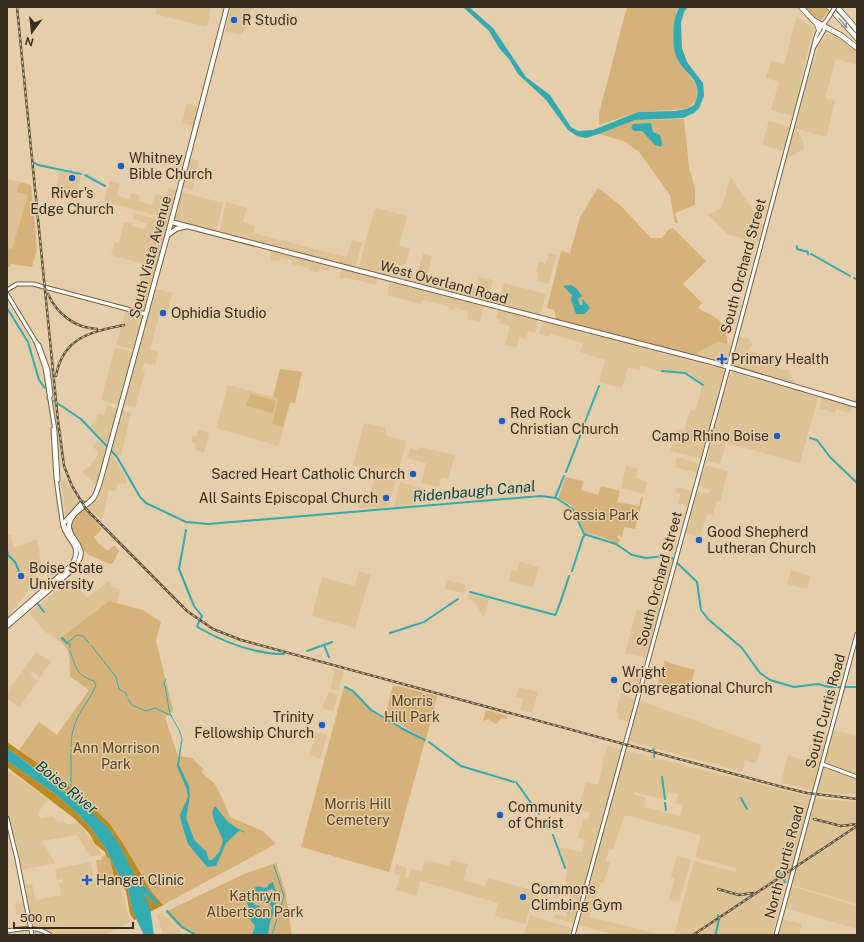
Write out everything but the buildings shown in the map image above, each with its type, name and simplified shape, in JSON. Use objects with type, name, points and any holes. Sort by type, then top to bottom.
[{"type":"highway","points":[[801,7],[813,20],[819,30]]},
{"type":"highway","points":[[830,7],[857,38]]},
{"type":"highway","points":[[836,7],[857,30]]},
{"type":"highway","points":[[813,20],[842,36],[857,48]]},
{"type":"main road","name":"South Vista Avenue","points":[[94,496],[109,449],[168,235],[228,7]]},
{"type":"main road","name":"South Orchard Street","points":[[814,47],[823,32],[824,26],[830,15],[836,7]]},
{"type":"main road","name":"South Orchard Street","points":[[573,935],[728,368],[814,47],[813,44],[819,30],[824,26]]},
{"type":"main road","name":"West Overland Road","points":[[171,222],[728,368],[857,405]]},
{"type":"main road","points":[[168,235],[187,226]]},
{"type":"main road","points":[[7,290],[17,284],[33,284],[146,314]]},
{"type":"main road","points":[[7,294],[36,342],[45,368],[50,398],[61,514],[65,532],[76,547],[75,559],[70,568],[7,622]]},
{"type":"main road","points":[[63,524],[81,504],[94,496]]},
{"type":"main road","points":[[7,626],[27,611],[76,566],[80,555],[80,548],[69,528],[71,520],[77,511],[94,496]]},
{"type":"main road","points":[[61,514],[68,517]]},
{"type":"main road","points":[[63,524],[72,534]]},
{"type":"main road","points":[[23,612],[40,594]]},
{"type":"main road","name":"South Curtis Road","points":[[814,794],[857,634]]},
{"type":"main road","points":[[822,764],[857,777]]},
{"type":"main road","name":"North Curtis Road","points":[[776,935],[814,794]]},
{"type":"main road","points":[[7,818],[17,859],[32,935]]},
{"type":"main road","points":[[7,931],[30,928],[42,930],[50,935]]},
{"type":"shaded area","points":[[157,7],[211,7],[207,27],[155,14]]},
{"type":"shaded area","points":[[231,7],[252,7],[246,29],[238,35],[225,31]]},
{"type":"shaded area","points":[[797,16],[813,29],[793,116],[771,110],[779,82],[766,78],[771,61],[784,64]]},
{"type":"shaded area","points":[[826,34],[837,36],[848,42],[857,52],[857,65],[836,59],[825,98],[835,101],[826,137],[797,129],[804,144],[803,150],[787,158],[809,75],[819,46]]},
{"type":"shaded area","points":[[187,103],[198,107],[193,126],[182,123]]},
{"type":"shaded area","points":[[769,121],[789,127],[783,151],[762,145]]},
{"type":"shaded area","points":[[191,159],[199,161],[192,190],[183,187]]},
{"type":"shaded area","points":[[60,171],[81,175],[77,193],[56,188]]},
{"type":"shaded area","points":[[731,177],[763,226],[758,243],[727,234],[708,215],[721,209]]},
{"type":"shaded area","points":[[7,179],[20,182],[18,192],[28,195],[12,250],[7,248]]},
{"type":"shaded area","points":[[110,181],[120,183],[117,196],[130,199],[131,193],[140,196],[139,201],[152,205],[156,194],[166,197],[169,188],[177,190],[169,219],[104,201]]},
{"type":"shaded area","points":[[182,192],[223,203],[216,231],[174,220]]},
{"type":"shaded area","points":[[226,202],[247,208],[243,222],[255,226],[253,233],[346,257],[353,240],[362,243],[354,272],[377,278],[375,285],[345,277],[344,279],[339,278],[343,264],[219,232]]},
{"type":"shaded area","points":[[377,208],[407,216],[399,245],[410,249],[406,264],[402,266],[394,264],[390,276],[359,267],[374,210]]},
{"type":"shaded area","points":[[135,214],[169,222],[145,313],[137,310],[139,302],[134,300],[144,264],[111,255],[115,242],[119,243],[124,222],[133,224],[132,226],[146,229],[147,223],[134,219]]},
{"type":"shaded area","points":[[271,251],[330,266],[328,271],[320,269],[318,273],[309,270],[309,268],[291,264],[292,261],[281,258],[280,261],[271,260]]},
{"type":"shaded area","points":[[549,253],[556,255],[549,284],[537,281],[539,273],[536,272],[539,262],[546,264]]},
{"type":"shaded area","points":[[423,254],[432,256],[427,276],[468,287],[469,285],[476,287],[479,277],[493,280],[490,291],[501,294],[504,283],[546,294],[540,315],[404,279],[406,272],[417,275]]},
{"type":"shaded area","points":[[390,282],[484,306],[480,322],[467,319],[468,312],[455,307],[454,310],[448,308],[448,306],[423,300],[421,304],[387,295]]},
{"type":"shaded area","points":[[156,289],[172,293],[166,317],[159,316],[150,349],[158,351],[155,365],[144,363],[142,371],[145,372],[135,408],[124,405]]},
{"type":"shaded area","points":[[126,310],[143,315],[134,350],[116,345]]},
{"type":"shaded area","points":[[499,310],[538,320],[535,333],[528,331],[526,339],[519,337],[516,348],[505,345],[510,326],[499,323],[500,319],[496,319]]},
{"type":"shaded area","points":[[543,322],[723,369],[725,373],[701,458],[670,451],[676,429],[684,431],[690,410],[695,411],[703,383],[685,373],[662,369],[661,372],[640,365],[639,370],[628,367],[622,388],[599,382],[605,360],[580,352],[583,343],[550,334],[549,337],[539,334]]},
{"type":"shaded area","points":[[739,337],[749,339],[753,343],[748,351],[776,358],[774,365],[783,370],[788,370],[797,384],[734,367],[733,364]]},
{"type":"shaded area","points":[[718,342],[731,345],[727,362],[724,364],[694,355]]},
{"type":"shaded area","points":[[115,347],[133,352],[119,405],[101,400]]},
{"type":"shaded area","points":[[733,372],[818,397],[800,463],[726,443],[720,464],[707,461],[730,374]]},
{"type":"shaded area","points":[[228,385],[291,402],[278,446],[216,428]]},
{"type":"shaded area","points":[[822,398],[852,406],[850,413],[836,409],[835,413],[819,408]]},
{"type":"shaded area","points":[[107,405],[131,413],[121,456],[117,455],[91,427],[92,423],[95,424],[98,413],[104,415]]},
{"type":"shaded area","points":[[364,423],[386,428],[385,435],[406,441],[397,477],[353,465]]},
{"type":"shaded area","points":[[198,430],[209,433],[204,453],[195,449],[196,444],[191,442],[193,435],[197,436]]},
{"type":"shaded area","points":[[98,441],[106,449],[96,485],[83,473],[83,470],[90,467],[97,456],[98,452],[93,447]]},
{"type":"shaded area","points":[[419,447],[455,455],[448,479],[441,477],[439,487],[421,483],[426,463],[407,458],[410,448],[418,450]]},
{"type":"shaded area","points":[[111,454],[127,480],[126,484],[118,483],[116,491],[109,490],[102,522],[94,512],[90,511],[86,507],[95,501],[100,494]]},
{"type":"shaded area","points":[[677,457],[698,463],[697,473],[675,467]]},
{"type":"shaded area","points":[[706,465],[728,471],[720,502],[717,501],[713,515],[707,514],[700,537],[686,533],[697,491],[709,494],[710,490],[698,486]]},
{"type":"shaded area","points":[[626,466],[638,469],[636,478],[647,482],[644,494],[621,488]]},
{"type":"shaded area","points":[[375,476],[395,481],[389,506],[358,509],[361,498],[365,499],[366,494],[370,495]]},
{"type":"shaded area","points":[[65,479],[79,502],[66,516],[61,482]]},
{"type":"shaded area","points":[[400,482],[421,488],[416,504],[394,506]]},
{"type":"shaded area","points":[[677,487],[692,491],[688,506],[678,504],[681,494],[675,492]]},
{"type":"shaded area","name":"Boise State University","points":[[7,535],[11,535],[14,548],[37,539],[41,564],[28,591],[7,617]]},
{"type":"shaded area","points":[[664,558],[673,560],[646,658],[625,653],[637,609],[651,613],[655,596],[653,595]]},
{"type":"shaded area","points":[[520,562],[539,567],[533,588],[509,581],[512,570],[517,571]]},
{"type":"shaded area","points":[[791,570],[811,576],[807,589],[787,584]]},
{"type":"shaded area","points":[[359,571],[371,575],[355,628],[312,616],[322,577],[355,586]]},
{"type":"shaded area","points":[[72,579],[87,598],[109,581],[112,587],[120,589],[117,603],[109,601],[58,640],[45,632],[29,613]]},
{"type":"shaded area","points":[[447,580],[466,585],[464,593],[446,589],[445,587]]},
{"type":"shaded area","points":[[469,594],[489,599],[484,618],[476,604],[468,597]]},
{"type":"shaded area","points":[[36,652],[51,662],[40,677],[33,672],[37,666],[30,675],[38,681],[19,707],[7,698],[7,692]]},
{"type":"shaded area","points":[[635,666],[643,668],[637,692],[635,693],[626,690]]},
{"type":"shaded area","points":[[332,668],[344,671],[338,691],[330,689],[334,673]]},
{"type":"shaded area","points":[[519,687],[538,692],[532,713],[520,710],[523,699],[516,697]]},
{"type":"shaded area","points":[[329,692],[338,695],[333,711],[322,708]]},
{"type":"shaded area","points":[[621,693],[635,699],[628,722],[618,719],[619,714],[616,712]]},
{"type":"shaded area","points":[[642,701],[761,745],[757,761],[754,763],[745,760],[742,772],[628,741],[639,703]]},
{"type":"shaded area","points":[[833,730],[857,736],[857,795],[820,792],[781,783],[788,755],[805,761],[810,744],[814,745],[817,733],[831,737]]},
{"type":"shaded area","points":[[316,732],[327,735],[320,759],[310,755]]},
{"type":"shaded area","points":[[7,742],[40,765],[50,770],[84,799],[84,804],[7,748]]},
{"type":"shaded area","points":[[608,746],[815,798],[857,802],[857,904],[785,883],[772,935],[674,935],[694,861],[735,872],[737,868],[695,857],[701,835],[625,815],[613,850],[609,849],[606,861],[610,862],[604,882],[601,882],[589,917],[663,935],[615,935],[554,918],[556,914],[566,917],[566,908],[568,908],[574,887],[564,884],[567,872],[558,847],[582,852],[585,840],[577,838],[584,819],[588,820],[590,813],[581,810],[583,804],[580,802],[586,782],[598,785],[604,761],[602,760]],"holes":[[[634,792],[666,800],[668,792],[678,794],[676,803],[683,805],[680,816],[644,807],[646,798],[634,794]]]},
{"type":"shaded area","points":[[7,761],[54,793],[77,813],[90,827],[106,849],[117,872],[127,886],[133,912],[137,919],[134,920],[130,914],[126,891],[114,876],[110,859],[106,856],[105,852],[95,844],[89,833],[75,819],[7,767]]},
{"type":"shaded area","points":[[7,770],[48,799],[38,813],[40,819],[52,816],[59,822],[63,821],[68,825],[77,822],[98,847],[101,856],[90,856],[77,835],[42,841],[55,863],[22,870],[16,841],[7,814]]},
{"type":"shaded area","points":[[92,807],[109,823],[151,891],[163,905],[150,912],[144,893],[156,904],[159,903],[143,884],[138,883],[112,833],[87,808]]},
{"type":"shaded area","points":[[677,856],[691,860],[679,902],[669,900],[675,878],[671,877]]},
{"type":"shaded area","points":[[425,860],[449,866],[451,860],[468,864],[463,880],[485,886],[488,878],[535,891],[525,924],[495,916],[498,903],[420,881],[417,896],[396,890],[400,876],[394,873],[396,864],[407,868],[405,877],[408,878],[411,869],[422,871]]},
{"type":"shaded area","points":[[91,862],[95,883],[114,879],[119,883],[130,922],[107,934],[101,935],[34,935],[30,912],[17,915],[15,904],[28,902],[25,885],[32,884],[36,900],[61,895],[59,883],[63,882],[63,879],[57,880],[55,869]]},
{"type":"shaded area","points":[[791,886],[857,906],[857,929],[784,908]]},
{"type":"shaded area","points":[[161,913],[184,935],[163,935],[157,915]]},
{"type":"shaded area","points":[[530,915],[573,929],[571,935],[524,935]]},
{"type":"shaded area","points":[[783,919],[802,924],[799,935],[779,935]]},
{"type":"green space","points":[[627,7],[680,7],[676,11],[676,56],[697,86],[696,100],[687,109],[638,112],[599,125],[599,113]]},
{"type":"green space","points":[[805,7],[824,7],[828,11],[821,21],[809,13]]},
{"type":"green space","points":[[684,119],[689,167],[695,189],[695,205],[675,213],[678,223],[675,223],[670,195],[639,152],[624,141],[599,134],[635,120]]},
{"type":"green space","points":[[20,182],[31,185],[37,250],[32,267],[11,264],[10,267],[7,267],[7,248],[12,249],[28,195],[17,192]]},
{"type":"green space","points":[[598,188],[620,205],[651,238],[662,238],[669,229],[673,228],[706,261],[683,284],[702,303],[698,308],[720,321],[723,325],[727,336],[727,344],[718,342],[694,355],[556,319],[554,310],[547,308],[561,251],[570,253],[580,217]]},
{"type":"green space","points":[[280,369],[302,372],[295,403],[290,402],[283,427],[272,424],[278,399],[273,397]]},
{"type":"green space","points":[[250,394],[276,401],[273,413],[246,406]]},
{"type":"green space","name":"Cassia Park","points":[[566,477],[583,481],[581,490],[598,495],[601,486],[620,491],[617,502],[639,506],[641,497],[643,498],[635,529],[624,527],[622,537],[619,535],[617,537],[620,540],[618,544],[605,538],[584,532],[571,505],[558,498]]},
{"type":"green space","points":[[84,508],[102,529],[94,537],[98,543],[108,551],[114,545],[119,551],[113,563],[110,564],[89,555],[72,531],[72,522]]},
{"type":"green space","name":"Ann Morrison Park","points":[[109,601],[143,610],[161,622],[156,641],[173,710],[165,718],[178,756],[192,758],[204,770],[201,771],[215,785],[230,817],[263,831],[276,844],[159,907],[88,809],[17,753],[39,722],[57,735],[89,690],[71,677],[70,678],[68,652],[63,643],[58,640]]},
{"type":"green space","points":[[665,660],[669,663],[695,670],[688,693],[658,682]]},
{"type":"green space","name":"Morris Hill Park","points":[[393,685],[437,696],[426,739],[385,716]]},
{"type":"green space","name":"Morris Hill Cemetery","points":[[344,687],[353,692],[372,712],[425,741],[389,872],[301,847]]},
{"type":"green space","points":[[486,710],[507,716],[507,719],[502,718],[496,724],[488,719],[483,721]]},
{"type":"green space","points":[[102,856],[106,856],[110,859],[117,879],[100,882],[96,860],[101,860]]},
{"type":"green space","name":"Kathryn Albertson Park","points":[[276,863],[285,890],[292,935],[194,935],[179,927],[165,912],[244,874]]},
{"type":"water","points":[[463,7],[469,7],[493,28],[526,77],[550,95],[571,127],[578,131],[593,130],[638,112],[675,111],[687,109],[694,105],[697,96],[696,83],[680,63],[676,56],[674,45],[674,24],[677,11],[680,7],[688,7],[684,12],[681,23],[682,48],[687,62],[703,83],[704,96],[699,108],[694,113],[683,118],[635,120],[586,138],[577,136],[568,130],[546,100],[518,74],[509,59],[499,48],[489,31]]},
{"type":"water","points":[[651,123],[653,132],[660,135],[662,143],[661,147],[655,145],[642,131],[634,131],[631,128],[633,124]]},
{"type":"water","points":[[571,285],[577,289],[582,296],[578,299],[580,305],[582,305],[583,299],[590,308],[584,314],[576,314],[571,300],[572,295],[563,286]]},
{"type":"water","points":[[181,741],[179,765],[189,786],[190,796],[186,818],[195,841],[206,851],[209,860],[212,860],[219,852],[223,841],[213,818],[213,810],[215,806],[228,822],[240,830],[226,843],[216,866],[207,867],[188,844],[182,825],[180,815],[188,797],[187,790],[177,766]]},
{"type":"water","points":[[7,748],[85,806],[109,829],[122,849],[138,883],[143,884],[159,903],[157,905],[144,893],[150,908],[154,935],[144,935],[133,912],[127,886],[117,872],[106,849],[90,827],[77,813],[54,793],[7,761]]},
{"type":"water","points":[[273,882],[276,892],[272,889],[267,891],[266,894],[268,898],[274,898],[276,905],[276,910],[270,921],[268,935],[252,935],[255,926],[250,919],[244,917],[251,912],[242,892],[249,891],[257,898],[254,901],[254,905],[260,906],[257,910],[259,914],[268,917],[272,908],[269,903],[263,901],[265,895],[260,891],[256,893],[254,888],[258,886],[266,888]]},
{"type":"waterway","points":[[33,162],[38,165],[81,174]]},
{"type":"waterway","points":[[85,175],[105,186]]},
{"type":"waterway","points":[[797,246],[797,249],[808,252],[808,254]]},
{"type":"waterway","points":[[811,254],[850,276]]},
{"type":"waterway","name":"Ridenbaugh Canal","points":[[7,308],[28,342],[39,380],[45,388]]},
{"type":"waterway","points":[[662,371],[685,373],[703,385]]},
{"type":"waterway","points":[[583,427],[599,386]]},
{"type":"waterway","name":"Ridenbaugh Canal","points":[[54,401],[81,419],[117,457],[140,497],[146,503],[186,522],[208,524],[541,496],[556,498],[573,510],[584,534],[616,544],[632,555],[646,558],[665,556],[672,558],[697,582],[701,610],[708,619],[742,648],[760,673],[770,680],[794,687],[818,684],[829,687],[857,687]]},
{"type":"waterway","points":[[566,472],[582,431]]},
{"type":"waterway","points":[[810,438],[817,440],[830,457],[857,483]]},
{"type":"waterway","points":[[555,498],[564,476]]},
{"type":"waterway","points":[[186,530],[179,569],[194,606],[202,616],[197,626],[219,638],[240,646],[262,652],[284,654]]},
{"type":"waterway","points":[[572,571],[583,537],[586,534]]},
{"type":"waterway","points":[[7,551],[8,555],[15,562],[21,576]]},
{"type":"waterway","points":[[470,592],[555,615],[569,576]]},
{"type":"waterway","points":[[390,633],[424,622],[458,599]]},
{"type":"waterway","points":[[38,604],[44,612]]},
{"type":"waterway","points":[[70,648],[70,644],[67,643],[77,635],[83,636],[89,643]]},
{"type":"waterway","points":[[62,638],[67,643]]},
{"type":"waterway","points":[[307,651],[332,642]]},
{"type":"waterway","points":[[91,645],[116,677],[119,689],[126,693],[127,696]]},
{"type":"waterway","points":[[324,645],[329,657]]},
{"type":"waterway","points":[[70,651],[75,666],[80,673],[88,679],[94,681],[96,685],[76,720],[71,747]]},
{"type":"waterway","points":[[166,679],[164,683],[170,713],[181,734],[182,742]]},
{"type":"waterway","points":[[345,687],[353,691],[371,710],[400,727]]},
{"type":"waterway","points":[[128,699],[132,705],[146,711],[155,708],[172,716]]},
{"type":"waterway","points":[[401,728],[425,740]]},
{"type":"waterway","points":[[429,742],[461,766],[514,782]]},
{"type":"waterway","name":"Boise River","points":[[71,749],[71,788]]},
{"type":"waterway","points":[[662,777],[665,799]]},
{"type":"waterway","points":[[516,782],[539,814]]},
{"type":"waterway","points":[[741,798],[747,809]]},
{"type":"waterway","points":[[665,803],[666,810]]},
{"type":"waterway","points":[[542,820],[549,829]]},
{"type":"waterway","points":[[239,830],[244,832]]},
{"type":"waterway","points":[[553,835],[565,868]]},
{"type":"waterway","points":[[272,935],[284,896],[274,866]]},
{"type":"waterway","points":[[782,877],[785,882]]},
{"type":"waterway","points":[[167,911],[182,927],[196,935]]},
{"type":"waterway","points":[[717,935],[716,933],[719,919]]},
{"type":"railway","points":[[17,7],[58,421],[64,466],[72,486],[86,509],[187,611],[213,629],[241,640],[782,787],[807,793],[857,799]]},
{"type":"railway","points":[[48,294],[56,308],[68,319],[81,326],[97,329]]},
{"type":"railway","points":[[56,376],[65,353],[80,338],[100,330],[124,325]]},
{"type":"railway","points":[[814,819],[841,826],[857,824]]},
{"type":"railway","points":[[693,935],[857,826]]},
{"type":"railway","points":[[718,889],[739,895],[753,893]]},
{"type":"place","name":"R Studio","points":[[234,20]]},
{"type":"place","name":"Whitney Bible Church","points":[[121,166]]},
{"type":"place","name":"River's Edge Church","points":[[72,178]]},
{"type":"place","name":"Ophidia Studio","points":[[163,313]]},
{"type":"place","name":"Primary Health","points":[[722,359]]},
{"type":"place","name":"Red Rock Christian Church","points":[[502,421]]},
{"type":"place","name":"Camp Rhino Boise","points":[[777,436]]},
{"type":"place","name":"Sacred Heart Catholic Church","points":[[413,474]]},
{"type":"place","name":"All Saints Episcopal Church","points":[[386,498]]},
{"type":"place","name":"Good Shepherd Lutheran Church","points":[[699,540]]},
{"type":"place","name":"Boise State University","points":[[21,576]]},
{"type":"place","name":"Wright Congregational Church","points":[[614,680]]},
{"type":"place","name":"Trinity Fellowship Church","points":[[322,725]]},
{"type":"place","name":"Community of Christ","points":[[500,815]]},
{"type":"place","name":"Hanger Clinic","points":[[87,880]]},
{"type":"place","name":"Commons Climbing Gym","points":[[523,897]]}]
